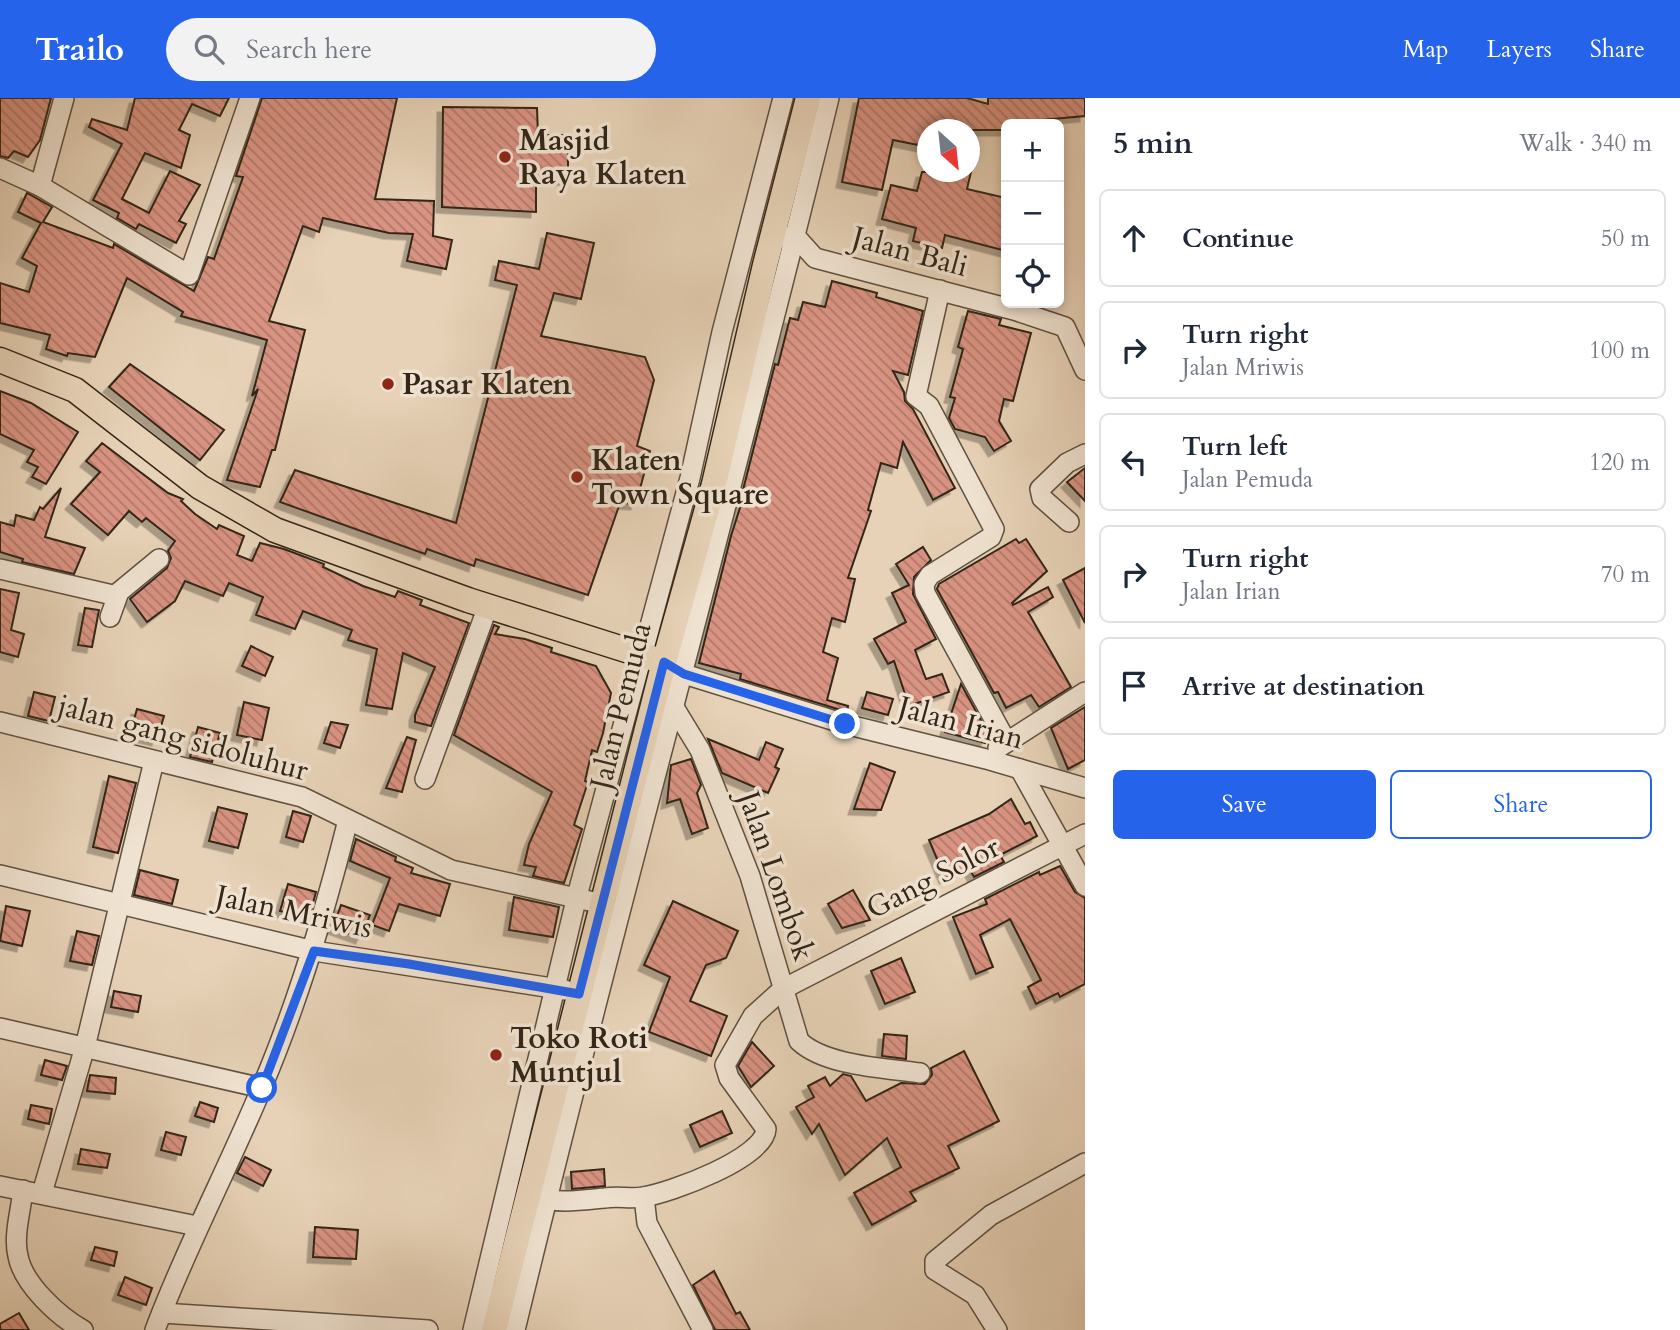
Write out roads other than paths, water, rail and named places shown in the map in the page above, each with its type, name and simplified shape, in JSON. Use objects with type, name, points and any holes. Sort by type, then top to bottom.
[{"type":"main road","name":"Jalan Pemuda","points":[[494,1330],[538,1198],[579,994],[603,904],[630,849],[625,819],[663,663],[784,237],[807,98]]},
{"type":"main road","points":[[0,360],[75,390],[200,487],[249,517],[488,606],[663,663]]},
{"type":"street","points":[[40,186],[64,98]]},
{"type":"street","points":[[0,168],[40,186],[189,275],[250,98]]},
{"type":"street","points":[[473,1330],[554,988],[601,806],[663,663],[690,478],[722,332],[783,98]]},
{"type":"street","points":[[784,237],[829,98]]},
{"type":"street","name":"Jalan Bali","points":[[784,237],[815,258],[940,290],[1065,327],[1085,328]]},
{"type":"street","name":"Jalan Bali","points":[[775,267],[815,258]]},
{"type":"street","points":[[940,290],[916,396],[929,406],[994,529],[991,537],[930,575],[924,583],[925,593],[1006,741]]},
{"type":"street","points":[[1065,327],[1085,370]]},
{"type":"street","points":[[1069,522],[1042,498],[1041,489],[1067,463],[1085,454]]},
{"type":"street","points":[[110,617],[123,590],[159,559]]},
{"type":"street","points":[[0,569],[123,590]]},
{"type":"street","points":[[425,779],[488,606]]},
{"type":"street","points":[[515,1330],[538,1198],[630,849],[675,709],[663,663]]},
{"type":"street","name":"Jalan Irian","points":[[663,663],[845,724],[986,759],[1085,788]]},
{"type":"street","points":[[986,759],[1006,741],[1085,692]]},
{"type":"street","name":"Jalan Lombok","points":[[675,709],[699,750],[750,876],[787,988],[795,1035],[804,1046],[821,1054],[920,1073]]},
{"type":"street","name":"jalan gang sidoluhur","points":[[0,722],[302,797],[451,870],[577,895],[603,904]]},
{"type":"street","points":[[83,1330],[43,1297],[24,1274],[17,1245],[32,1191],[85,1047],[154,761]]},
{"type":"street","points":[[1020,769],[1085,886]]},
{"type":"street","points":[[348,820],[314,951],[262,1088],[197,1226],[158,1321],[428,1330]]},
{"type":"street","name":"Gang Solor","points":[[644,1197],[715,1171],[760,1145],[766,1137],[766,1129],[729,1078],[725,1065],[753,1017],[787,988],[1085,834]]},
{"type":"street","name":"Jalan Mriwis","points":[[0,875],[314,951],[409,964],[579,994]]},
{"type":"street","points":[[0,1028],[262,1088]]},
{"type":"street","points":[[997,1330],[975,1295],[935,1269],[935,1261],[991,1215],[1077,1168]]},
{"type":"street","points":[[0,1186],[197,1226]]},
{"type":"street","points":[[538,1198],[644,1197],[647,1223],[661,1256],[703,1330]]},
{"type":"place","name":"Masjid Raya Klaten","points":[[505,157]]},
{"type":"place","name":"Pasar Klaten","points":[[388,384]]},
{"type":"place","name":"Klaten Town Square","points":[[577,477]]},
{"type":"place","name":"Toko Roti Muntjul","points":[[496,1055]]}]
